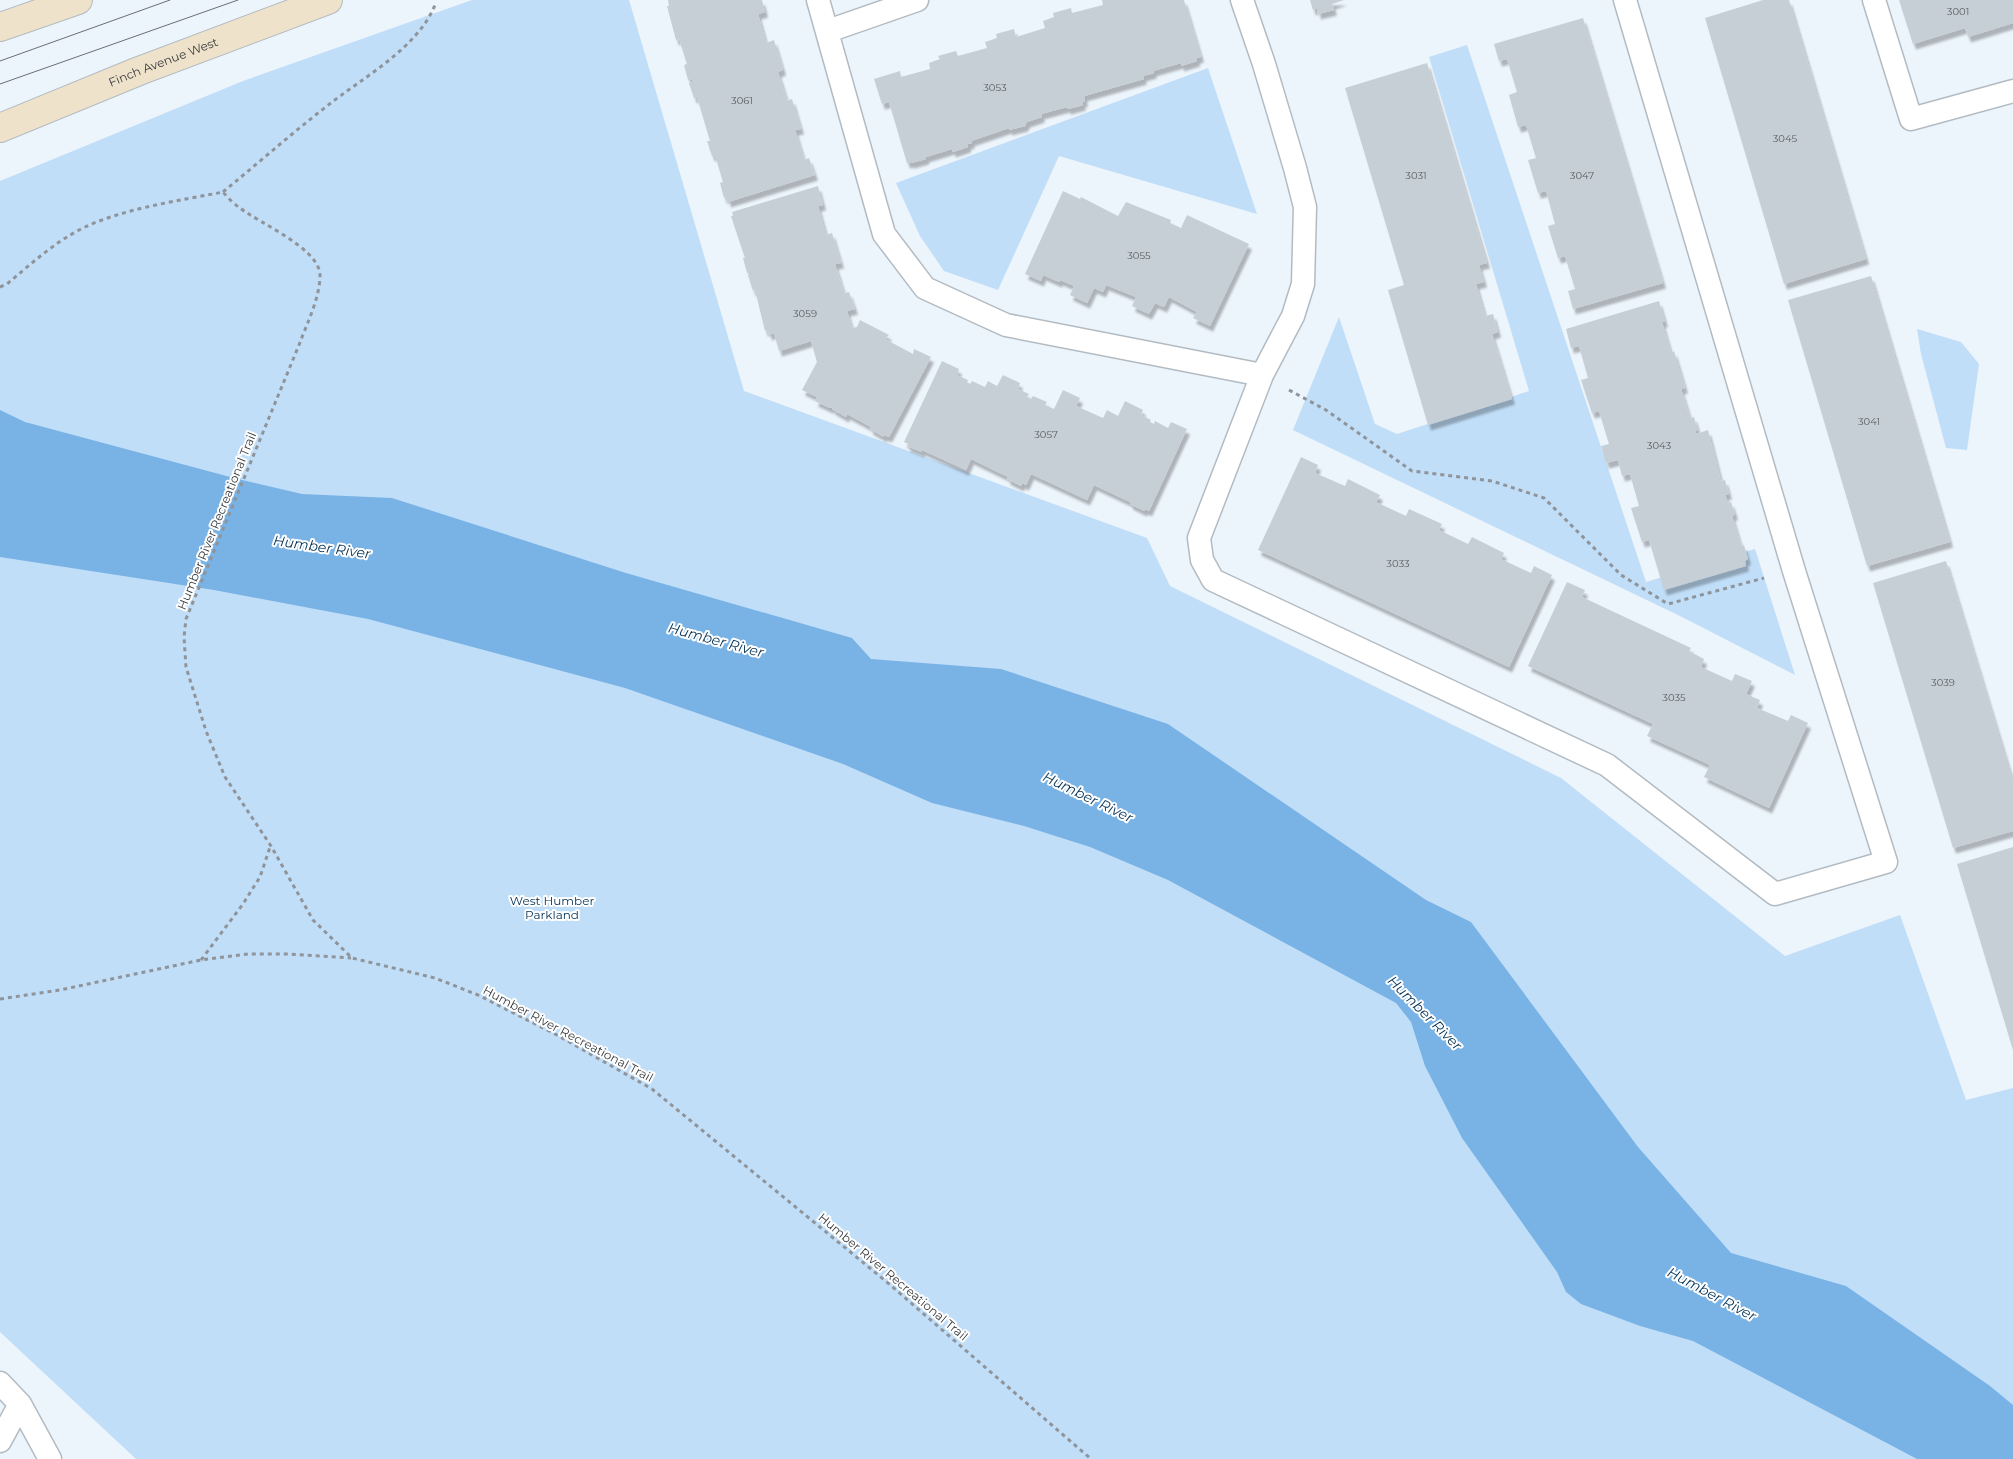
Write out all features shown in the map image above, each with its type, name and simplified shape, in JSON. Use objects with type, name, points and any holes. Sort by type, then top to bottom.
[{"type":"main road","points":[[0,27],[78,0]]},
{"type":"main road","name":"Finch Avenue West","points":[[0,128],[138,71],[328,0]]},
{"type":"lane","points":[[818,0],[884,234],[925,288],[1006,325],[1262,375]]},
{"type":"lane","points":[[828,31],[916,0]]},
{"type":"lane","points":[[1242,0],[1270,83],[1295,168],[1304,207],[1303,284],[1293,316],[1262,375],[1199,538],[1202,560],[1213,580],[1607,765],[1775,894],[1886,862],[1794,570],[1625,0]]},
{"type":"lane","points":[[1874,0],[1911,118],[2013,91]]},
{"type":"lane","points":[[0,1383],[20,1404],[50,1459]]},
{"type":"lane","points":[[0,1442],[20,1404]]},
{"type":"path","points":[[0,287],[7,284],[57,243],[86,227],[137,210],[223,192],[327,106],[384,65],[429,19],[434,5]]},
{"type":"path","name":"Humber River Recreational Trail","points":[[223,192],[240,208],[290,239],[317,264],[320,274],[315,300],[186,618],[184,637],[186,667],[206,731],[225,777],[271,846],[313,920],[352,958],[435,978],[478,995],[557,1035],[652,1089],[888,1283],[1091,1459]]},
{"type":"path","points":[[1262,375],[1326,410],[1412,471],[1492,481],[1544,498],[1621,575],[1668,604],[1794,570]]},
{"type":"path","points":[[201,960],[227,926],[260,876],[271,846]]},
{"type":"path","points":[[0,999],[60,990],[201,960],[248,954],[289,954],[352,958]]},
{"type":"green space","name":"West Humber Parkland","points":[[472,0],[629,0],[744,391],[1147,538],[1170,586],[1561,778],[1785,956],[1900,915],[1966,1100],[2013,1088],[2013,1459],[136,1459],[0,1332],[0,181],[243,81]]},
{"type":"green space","points":[[1467,45],[1646,582],[1755,549],[1795,675],[1680,616],[1293,430],[1339,317],[1375,424],[1397,434],[1529,391],[1429,57]]},
{"type":"green space","points":[[1208,68],[1257,214],[1059,156],[998,290],[944,271],[920,236],[896,183]]},
{"type":"green space","points":[[1917,329],[1961,342],[1979,364],[1967,450],[1946,448],[1921,354]]},
{"type":"water","name":"Humber River","points":[[0,410],[25,422],[234,478],[302,494],[392,498],[626,573],[852,638],[871,659],[1001,669],[1168,724],[1426,900],[1471,922],[1638,1147],[1731,1253],[1846,1286],[1990,1386],[2013,1405],[2013,1459],[1917,1459],[1693,1341],[1640,1326],[1581,1304],[1566,1292],[1557,1272],[1462,1138],[1425,1066],[1411,1022],[1396,1003],[1168,880],[1090,847],[1024,826],[932,803],[843,764],[625,688],[368,619],[214,590],[0,557]]},
{"type":"building","points":[[668,0],[762,0],[765,12],[758,14],[766,43],[774,40],[783,70],[778,72],[787,101],[792,99],[801,129],[795,130],[804,160],[809,158],[815,175],[728,202],[727,197],[724,198],[720,183],[723,182],[715,155],[712,156],[707,141],[710,141],[697,97],[694,98],[689,83],[692,82],[692,79],[688,80],[684,65],[687,64],[679,39],[676,40],[667,6],[669,6]]},
{"type":"building","points":[[1102,0],[1184,0],[1201,57],[1197,58],[1197,61],[1181,66],[1181,63],[1153,71],[1154,73],[1143,76],[1144,79],[1084,96],[1085,101],[1082,102],[1083,105],[1041,114],[1042,117],[1027,122],[1025,126],[1009,130],[1009,128],[971,141],[972,143],[968,144],[968,147],[953,152],[952,149],[926,157],[926,159],[907,163],[889,102],[882,104],[874,79],[900,71],[901,77],[930,69],[929,63],[940,59],[938,56],[956,51],[958,56],[987,48],[985,42],[997,38],[996,34],[1014,29],[1016,37],[1045,28],[1043,21],[1054,17],[1053,13],[1071,8],[1072,13],[1103,5]]},
{"type":"building","points":[[1310,0],[1344,0],[1332,4],[1334,10],[1318,14],[1317,8],[1313,10]]},
{"type":"building","points":[[1763,0],[1789,0],[1866,259],[1784,284],[1705,18]]},
{"type":"building","points":[[1899,0],[2013,0],[2013,23],[1968,37],[1965,28],[1913,44]]},
{"type":"building","points":[[1583,18],[1663,283],[1573,309],[1568,291],[1575,289],[1565,256],[1558,258],[1548,226],[1555,224],[1546,191],[1538,193],[1528,160],[1536,158],[1526,125],[1518,127],[1509,95],[1517,92],[1507,59],[1499,61],[1494,44]]},
{"type":"building","points":[[1427,63],[1487,263],[1479,265],[1484,282],[1476,284],[1485,316],[1493,314],[1498,332],[1492,334],[1512,399],[1428,425],[1388,290],[1404,285],[1345,88]]},
{"type":"building","points":[[818,186],[823,205],[818,206],[826,235],[832,233],[841,263],[835,264],[844,293],[849,292],[855,309],[847,311],[852,328],[857,327],[860,320],[889,335],[885,339],[913,354],[914,349],[931,357],[889,437],[884,435],[884,437],[870,429],[871,427],[847,414],[846,417],[832,409],[833,407],[830,408],[815,401],[817,397],[802,390],[817,362],[811,341],[779,351],[774,333],[769,335],[768,330],[765,331],[755,290],[753,291],[748,275],[751,272],[747,273],[743,258],[745,258],[731,216],[733,216],[732,212]]},
{"type":"building","points":[[1063,191],[1080,199],[1081,197],[1118,216],[1126,202],[1171,220],[1170,223],[1181,228],[1187,215],[1249,244],[1210,326],[1193,318],[1197,312],[1169,297],[1164,307],[1155,303],[1149,314],[1132,306],[1136,297],[1106,285],[1103,292],[1094,288],[1087,303],[1070,295],[1074,286],[1043,275],[1041,281],[1025,274]]},
{"type":"building","points":[[1871,276],[1950,542],[1867,566],[1788,300]]},
{"type":"building","points":[[1659,301],[1665,322],[1662,322],[1671,353],[1674,351],[1685,388],[1681,389],[1690,418],[1694,417],[1698,431],[1695,431],[1696,434],[1708,430],[1721,481],[1725,480],[1729,494],[1725,495],[1728,503],[1731,502],[1735,514],[1732,516],[1741,546],[1744,545],[1748,559],[1745,561],[1746,566],[1664,590],[1649,540],[1642,542],[1631,508],[1639,506],[1630,474],[1622,476],[1618,460],[1606,463],[1601,446],[1609,444],[1599,411],[1592,413],[1581,380],[1588,378],[1579,346],[1571,348],[1566,329]]},
{"type":"building","points":[[942,361],[959,369],[957,375],[968,380],[967,382],[970,384],[972,381],[985,387],[988,381],[997,386],[1003,375],[1020,383],[1018,389],[1029,394],[1027,397],[1031,399],[1033,396],[1047,402],[1045,405],[1054,409],[1063,390],[1080,398],[1076,406],[1103,418],[1107,410],[1118,416],[1125,401],[1143,410],[1141,415],[1151,420],[1150,422],[1154,424],[1155,421],[1168,428],[1171,422],[1187,429],[1149,511],[1145,509],[1144,511],[1130,504],[1130,502],[1094,485],[1087,500],[1031,474],[1026,485],[1022,483],[1021,486],[1007,479],[1008,477],[971,459],[966,470],[922,450],[922,452],[907,446],[908,444],[904,442]]},
{"type":"building","points":[[1301,457],[1318,465],[1315,473],[1345,486],[1348,479],[1380,495],[1376,502],[1406,516],[1409,509],[1442,524],[1439,530],[1468,544],[1472,537],[1504,553],[1501,559],[1531,573],[1534,566],[1552,575],[1509,667],[1258,550]]},
{"type":"building","points":[[1946,561],[2013,782],[2013,831],[1953,848],[1873,583]]},
{"type":"building","points":[[1567,582],[1585,590],[1582,597],[1691,648],[1689,651],[1704,659],[1701,667],[1732,681],[1735,674],[1752,681],[1746,694],[1760,700],[1757,708],[1788,721],[1791,715],[1808,723],[1769,808],[1704,777],[1710,765],[1647,736],[1653,724],[1528,666]]},
{"type":"building","points":[[2013,847],[2013,1050],[1957,864]]},
{"type":"tram line","points":[[0,61],[170,0]]},
{"type":"tram line","points":[[0,84],[238,0]]}]
